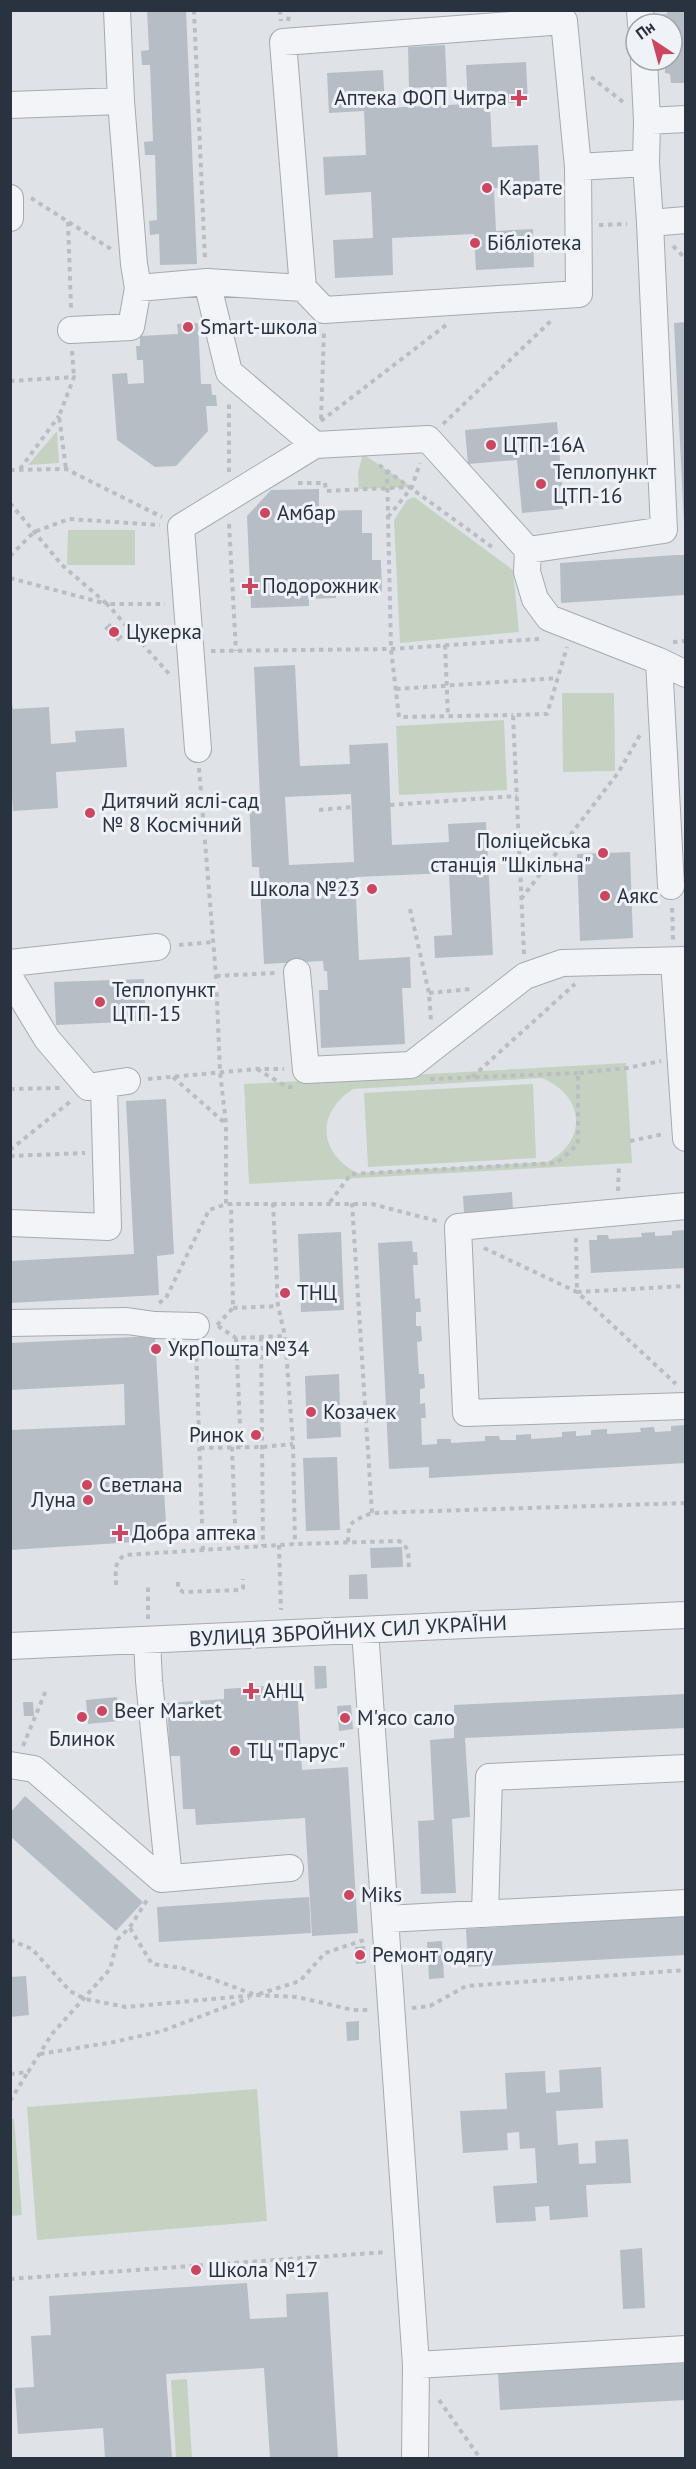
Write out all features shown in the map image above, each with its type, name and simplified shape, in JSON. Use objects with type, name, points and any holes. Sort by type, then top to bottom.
[{"type":"street","points":[[71,330],[132,327],[136,276],[121,101],[117,10]]},
{"type":"street","points":[[564,21],[578,167],[579,294],[324,310],[303,288],[282,42],[564,21]]},
{"type":"street","points":[[528,550],[582,540],[663,530],[646,163],[645,72]]},
{"type":"street","points":[[10,105],[121,101]]},
{"type":"street","points":[[647,121],[686,119]]},
{"type":"street","points":[[578,167],[646,163]]},
{"type":"street","points":[[10,218],[20,198]]},
{"type":"street","points":[[650,223],[686,220]]},
{"type":"street","points":[[136,276],[303,288]]},
{"type":"street","points":[[207,282],[229,372],[315,445]]},
{"type":"street","points":[[198,749],[182,527],[315,445],[428,439],[528,550],[527,572],[534,599],[549,618],[571,632],[659,661],[686,674]]},
{"type":"street","points":[[659,661],[671,886]]},
{"type":"street","points":[[10,963],[157,947]]},
{"type":"street","points":[[297,972],[306,1070],[411,1065],[525,976],[562,963],[680,960],[679,1057],[686,1138]]},
{"type":"street","points":[[10,978],[47,1039],[106,1085],[108,1227],[10,1223]]},
{"type":"street","points":[[686,1206],[458,1227],[466,1413],[686,1406]]},
{"type":"street","points":[[10,1323],[127,1321],[155,1325],[206,1326]]},
{"type":"street","name":"ВУЛИЦЯ ЗБРОЙНИХ СИЛ УКРАЇНИ","points":[[10,1646],[686,1615]]},
{"type":"street","points":[[365,1630],[416,2365],[415,2458]]},
{"type":"street","points":[[147,1640],[148,1681],[165,1878]]},
{"type":"street","points":[[12,1765],[34,1769],[165,1878],[290,1868]]},
{"type":"street","points":[[485,1914],[489,1777],[686,1768]]},
{"type":"street","points":[[387,1925],[485,1914],[686,1902]]},
{"type":"street","points":[[416,2365],[686,2349]]},
{"type":"path","points":[[194,10],[207,282]]},
{"type":"path","points":[[569,60],[647,121]]},
{"type":"path","points":[[20,198],[68,222],[136,276]]},
{"type":"path","points":[[68,222],[71,330]]},
{"type":"path","points":[[579,226],[650,223]]},
{"type":"path","points":[[315,445],[321,420],[324,310]]},
{"type":"path","points":[[428,439],[554,318]]},
{"type":"path","points":[[321,420],[449,323]]},
{"type":"path","points":[[229,372],[229,498],[236,651]]},
{"type":"path","points":[[10,381],[74,377],[59,416],[19,470]]},
{"type":"path","points":[[59,416],[66,469]]},
{"type":"path","points":[[349,444],[498,551]]},
{"type":"path","points":[[10,470],[66,469],[182,527]]},
{"type":"path","points":[[190,652],[391,649],[571,632],[547,714],[399,717],[391,649],[387,470]]},
{"type":"path","points":[[292,482],[325,483],[326,491],[412,488]]},
{"type":"path","points":[[388,518],[412,488]]},
{"type":"path","points":[[10,503],[62,565],[107,604],[194,702]]},
{"type":"path","points":[[10,555],[34,532],[69,519],[182,527]]},
{"type":"path","points":[[220,524],[230,523]]},
{"type":"path","points":[[10,578],[107,604],[186,604]]},
{"type":"path","points":[[445,645],[448,715]]},
{"type":"path","points":[[396,689],[558,678]]},
{"type":"path","points":[[521,899],[618,773],[661,699]]},
{"type":"path","points":[[513,715],[525,976]]},
{"type":"path","points":[[127,1321],[166,1298],[209,1210],[226,1204],[226,1124],[220,1072],[214,942],[198,749]]},
{"type":"path","points":[[390,805],[518,796]]},
{"type":"path","points":[[319,810],[352,807]]},
{"type":"path","points":[[671,886],[680,960]]},
{"type":"path","points":[[410,909],[429,993],[433,1049]]},
{"type":"path","points":[[157,947],[214,942]]},
{"type":"path","points":[[472,1077],[600,962]]},
{"type":"path","points":[[216,976],[297,972]]},
{"type":"path","points":[[330,1202],[351,1174],[557,1163],[578,1144],[578,1073],[627,1068],[679,1057]]},
{"type":"path","points":[[10,1089],[106,1085],[257,1069],[306,1070]]},
{"type":"path","points":[[172,1077],[226,1124]]},
{"type":"path","points":[[10,1150],[106,1085]]},
{"type":"path","points":[[630,1141],[685,1131]]},
{"type":"path","points":[[10,1156],[106,1151]]},
{"type":"path","points":[[273,1203],[278,1306],[285,1336],[293,1444],[295,1544]]},
{"type":"path","points":[[352,1203],[372,1514]]},
{"type":"path","points":[[231,1204],[232,1308]]},
{"type":"path","points":[[575,1217],[577,1292],[686,1286]]},
{"type":"path","points":[[206,1326],[232,1308],[278,1306]]},
{"type":"path","points":[[206,1326],[236,1338],[285,1336]]},
{"type":"path","points":[[203,1551],[200,1448],[206,1326]]},
{"type":"path","points":[[261,1337],[263,1546]]},
{"type":"path","points":[[236,1338],[241,1448]]},
{"type":"path","points":[[200,1448],[293,1444]]},
{"type":"path","points":[[232,1447],[236,1548]]},
{"type":"path","points":[[348,1542],[348,1527],[351,1523],[372,1514],[686,1503]]},
{"type":"path","points":[[116,1585],[118,1559],[125,1555],[295,1544],[399,1541],[406,1545],[408,1570]]},
{"type":"path","points":[[279,1545],[281,1610]]},
{"type":"path","points":[[178,1582],[178,1588],[183,1592],[229,1591],[243,1588],[243,1579]]},
{"type":"path","points":[[147,1640],[148,1584]]},
{"type":"path","points":[[12,1765],[47,1688]]},
{"type":"path","points":[[10,2101],[52,2034],[110,1969],[118,1939],[130,1927],[165,1878]]},
{"type":"path","points":[[40,2054],[114,2042],[162,2031],[256,1995],[300,1981],[325,1953],[387,1925]]},
{"type":"path","points":[[130,1927],[152,1964],[182,1968],[256,1995]]},
{"type":"path","points":[[10,1940],[32,1948],[70,1991],[85,1999],[126,2007],[256,1995],[297,1997],[353,2010],[392,2011],[430,2006],[466,1986],[686,1970]]},
{"type":"path","points":[[10,2074],[28,2072]]},
{"type":"path","points":[[10,2279],[408,2251]]},
{"type":"path","points":[[416,2365],[480,2458]]},
{"type":"green space","points":[[57,431],[59,463],[28,465]]},
{"type":"green space","points":[[363,454],[412,487],[359,489],[358,472]]},
{"type":"green space","points":[[414,497],[513,570],[519,632],[400,643],[394,520],[407,500]]},
{"type":"green space","points":[[68,530],[135,530],[135,565],[67,565]]},
{"type":"green space","points":[[562,693],[614,693],[615,771],[563,772]]},
{"type":"green space","points":[[504,720],[507,790],[399,795],[396,726]]},
{"type":"green space","points":[[626,1063],[632,1163],[249,1184],[244,1084]],"holes":[[[542,1078],[567,1096],[573,1107],[576,1119],[575,1131],[570,1143],[547,1162],[357,1173],[335,1154],[326,1132],[333,1109],[353,1089]]]},
{"type":"green space","points":[[533,1084],[536,1158],[368,1167],[364,1093]]},
{"type":"green space","points":[[257,2089],[267,2221],[37,2240],[27,2107]]},
{"type":"green space","points":[[10,2119],[14,2119],[22,2215],[11,2216]]},
{"type":"green space","points":[[187,2379],[192,2457],[176,2458],[171,2380]]},
{"type":"building","points":[[147,10],[186,10],[197,264],[160,265],[159,234],[150,235],[149,221],[157,220],[155,155],[145,155],[144,142],[153,141],[150,65],[142,65],[141,51],[149,50]]},
{"type":"building","points":[[667,10],[686,10],[686,83],[671,83],[670,74],[665,73],[684,72],[684,12],[667,12]]},
{"type":"building","points":[[445,45],[447,92],[431,93],[431,87],[409,88],[408,47]]},
{"type":"building","points":[[526,62],[528,102],[490,104],[492,147],[538,145],[540,186],[494,188],[496,231],[533,229],[534,267],[476,270],[474,234],[392,238],[393,275],[335,278],[333,240],[373,238],[371,192],[325,195],[323,157],[366,155],[364,111],[329,113],[327,73],[383,70],[385,108],[468,104],[466,65]]},
{"type":"building","points":[[686,322],[686,523],[684,523],[674,323]]},
{"type":"building","points":[[198,323],[201,384],[211,384],[212,395],[216,395],[217,406],[206,406],[208,431],[176,466],[155,467],[117,440],[112,374],[127,373],[128,384],[144,383],[143,360],[137,360],[136,346],[140,346],[140,336],[178,334],[177,324]]},
{"type":"building","name":"Теплопункт ЦТП-16","points":[[557,422],[564,509],[522,513],[517,460],[468,464],[465,430]]},
{"type":"building","points":[[319,489],[319,511],[362,510],[362,533],[372,533],[372,560],[381,560],[382,594],[336,595],[336,598],[309,599],[309,606],[251,608],[247,516],[271,490]]},
{"type":"building","points":[[686,555],[686,595],[561,603],[560,563]]},
{"type":"building","name":"Цукерка","points":[[110,623],[123,637],[118,642],[104,628]]},
{"type":"building","points":[[295,665],[300,766],[350,764],[349,745],[388,743],[392,845],[449,842],[448,824],[486,822],[493,955],[435,958],[434,936],[452,935],[449,873],[355,877],[359,960],[410,957],[411,988],[402,988],[405,1044],[321,1048],[319,990],[328,990],[327,971],[324,971],[323,961],[264,964],[259,867],[252,867],[249,798],[260,798],[254,667]],"holes":[[[351,794],[354,862],[289,865],[285,797]]]},
{"type":"building","points":[[10,695],[13,709],[49,707],[51,744],[76,742],[75,731],[124,728],[127,767],[56,772],[58,808],[13,811],[10,771]]},
{"type":"building","name":"Аякс","points":[[630,852],[633,938],[580,941],[577,854]]},
{"type":"building","name":"Теплопункт ЦТП-15","points":[[144,979],[146,1021],[56,1025],[54,982]]},
{"type":"building","points":[[166,1099],[174,1254],[157,1256],[159,1295],[10,1303],[10,1261],[134,1254],[126,1101]]},
{"type":"building","points":[[512,1192],[513,1210],[464,1213],[463,1196]]},
{"type":"building","points":[[685,1230],[686,1268],[591,1273],[589,1240],[597,1240],[597,1235],[608,1235],[609,1239],[642,1237],[641,1233],[655,1232],[655,1236],[672,1235],[672,1231]]},
{"type":"building","points":[[341,1232],[344,1310],[301,1312],[298,1234]]},
{"type":"building","points":[[412,1241],[413,1252],[417,1252],[418,1265],[413,1265],[415,1299],[420,1298],[421,1312],[416,1312],[416,1326],[421,1326],[422,1341],[417,1342],[419,1374],[424,1374],[425,1388],[420,1389],[420,1404],[425,1403],[426,1418],[421,1418],[422,1445],[437,1444],[437,1439],[451,1439],[451,1443],[485,1441],[485,1436],[499,1436],[500,1440],[516,1440],[516,1435],[531,1434],[531,1439],[562,1437],[562,1432],[576,1431],[576,1436],[591,1435],[591,1430],[607,1429],[607,1434],[641,1432],[640,1428],[654,1427],[655,1432],[671,1431],[671,1426],[685,1425],[686,1463],[429,1478],[429,1467],[389,1469],[378,1243]]},
{"type":"building","name":"Светлана","points":[[155,1336],[167,1540],[10,1550],[10,1430],[125,1425],[124,1384],[10,1390],[10,1343]]},
{"type":"building","points":[[339,1374],[341,1437],[307,1439],[305,1376]]},
{"type":"building","points":[[337,1457],[340,1530],[306,1531],[303,1458]]},
{"type":"building","points":[[402,1547],[403,1567],[371,1568],[370,1548]]},
{"type":"building","points":[[367,1574],[368,1599],[349,1599],[349,1575]]},
{"type":"building","points":[[314,1666],[326,1666],[327,1688],[315,1689]]},
{"type":"building","name":"ТЦ \"Парус\"","points":[[297,1684],[302,1770],[348,1767],[358,1933],[312,1936],[305,1818],[196,1825],[195,1809],[183,1809],[180,1756],[170,1756],[167,1703],[224,1699],[224,1689]]},
{"type":"building","points":[[686,1694],[686,1728],[465,1738],[470,1817],[452,1819],[456,1893],[421,1894],[418,1821],[434,1820],[430,1740],[454,1738],[454,1705]]},
{"type":"building","name":"Beer Market","points":[[117,1697],[119,1721],[88,1724],[86,1700]]},
{"type":"building","points":[[23,1702],[33,1702],[34,1716],[24,1716]]},
{"type":"building","name":"М'ясо сало","points":[[351,1705],[353,1729],[339,1731],[337,1706]]},
{"type":"building","points":[[25,1796],[143,1902],[116,1931],[10,1836],[10,1813]]},
{"type":"building","points":[[309,1897],[311,1933],[159,1942],[157,1907]]},
{"type":"building","points":[[686,1916],[686,1955],[468,1967],[466,1929]]},
{"type":"building","points":[[442,1941],[444,1978],[429,1979],[427,1942]]},
{"type":"building","name":"Ремонт одягу","points":[[365,1946],[366,1963],[356,1964],[355,1947]]},
{"type":"building","points":[[26,1976],[29,2015],[10,2017],[10,1977]]},
{"type":"building","points":[[359,2021],[359,2040],[347,2041],[346,2022]]},
{"type":"building","points":[[601,2067],[603,2108],[556,2111],[558,2145],[578,2143],[579,2164],[596,2163],[595,2141],[628,2139],[631,2183],[586,2185],[588,2217],[550,2220],[549,2206],[535,2207],[536,2221],[496,2223],[493,2186],[537,2183],[535,2148],[520,2149],[519,2132],[507,2133],[508,2150],[463,2153],[460,2111],[507,2109],[505,2073],[545,2071],[546,2093],[560,2092],[559,2070]]},
{"type":"building","points":[[642,2248],[645,2308],[623,2309],[620,2250]]},
{"type":"building","points":[[247,2283],[250,2319],[287,2317],[286,2294],[328,2292],[338,2458],[270,2458],[264,2368],[166,2374],[172,2458],[105,2458],[103,2428],[18,2434],[15,2388],[34,2387],[31,2336],[51,2335],[49,2296]]},
{"type":"building","points":[[686,2363],[686,2400],[500,2410],[498,2372]]},
{"type":"place","name":"Аптека ФОП Читра","points":[[519,98]]},
{"type":"place","name":"Карате","points":[[487,188]]},
{"type":"place","name":"Бібліотека","points":[[475,243]]},
{"type":"place","name":"Smart-школа","points":[[188,327]]},
{"type":"place","name":"ЦТП-16А","points":[[491,445]]},
{"type":"place","name":"Теплопункт ЦТП-16","points":[[541,484]]},
{"type":"place","name":"Амбар","points":[[265,513]]},
{"type":"place","name":"Подорожник","points":[[250,586]]},
{"type":"place","name":"Цукерка","points":[[114,632]]},
{"type":"place","name":"Дитячий яслі-сад № 8 Космічний","points":[[90,813]]},
{"type":"place","name":"Поліцейська станція \"Шкільна\"","points":[[603,853]]},
{"type":"place","name":"Школа №23","points":[[372,889]]},
{"type":"place","name":"Аякс","points":[[605,896]]},
{"type":"place","name":"Теплопункт ЦТП-15","points":[[100,1002]]},
{"type":"place","name":"ТНЦ","points":[[285,1293]]},
{"type":"place","name":"УкрПошта №34","points":[[156,1349]]},
{"type":"place","name":"Козачек","points":[[311,1412]]},
{"type":"place","name":"Ринок","points":[[256,1435]]},
{"type":"place","name":"Светлана","points":[[87,1485]]},
{"type":"place","name":"Луна","points":[[88,1500]]},
{"type":"place","name":"Добра аптека","points":[[120,1533]]},
{"type":"place","name":"АНЦ","points":[[251,1691]]},
{"type":"place","name":"Beer Market","points":[[102,1711]]},
{"type":"place","name":"Блинок","points":[[82,1717]]},
{"type":"place","name":"М'ясо сало","points":[[345,1718]]},
{"type":"place","name":"ТЦ \"Парус\"","points":[[235,1751]]},
{"type":"place","name":"Miks","points":[[349,1895]]},
{"type":"place","name":"Ремонт одягу","points":[[360,1955]]},
{"type":"place","name":"Школа №17","points":[[196,2270]]}]
